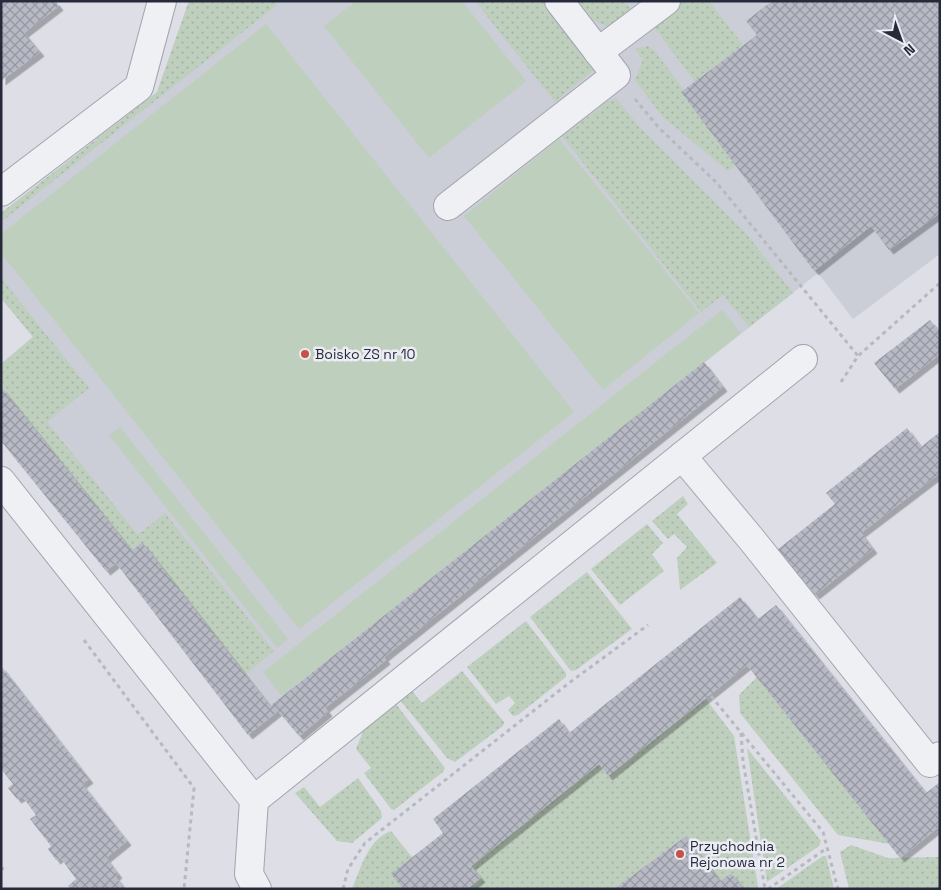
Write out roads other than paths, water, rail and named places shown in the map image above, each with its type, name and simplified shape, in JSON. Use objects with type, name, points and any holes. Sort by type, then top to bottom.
[{"type":"street","points":[[1,192],[139,87],[162,1]]},
{"type":"street","points":[[448,206],[616,75],[559,1]]},
{"type":"street","points":[[598,52],[666,1]]},
{"type":"street","points":[[254,800],[803,359]]},
{"type":"street","points":[[682,456],[752,540],[930,763],[940,756]]},
{"type":"street","points":[[1,481],[254,800],[249,874],[257,889]]},
{"type":"place","name":"Boisko ZS nr 10","points":[[305,354]]},
{"type":"place","name":"Przychodnia Rejonowa nr 2","points":[[680,854]]}]
